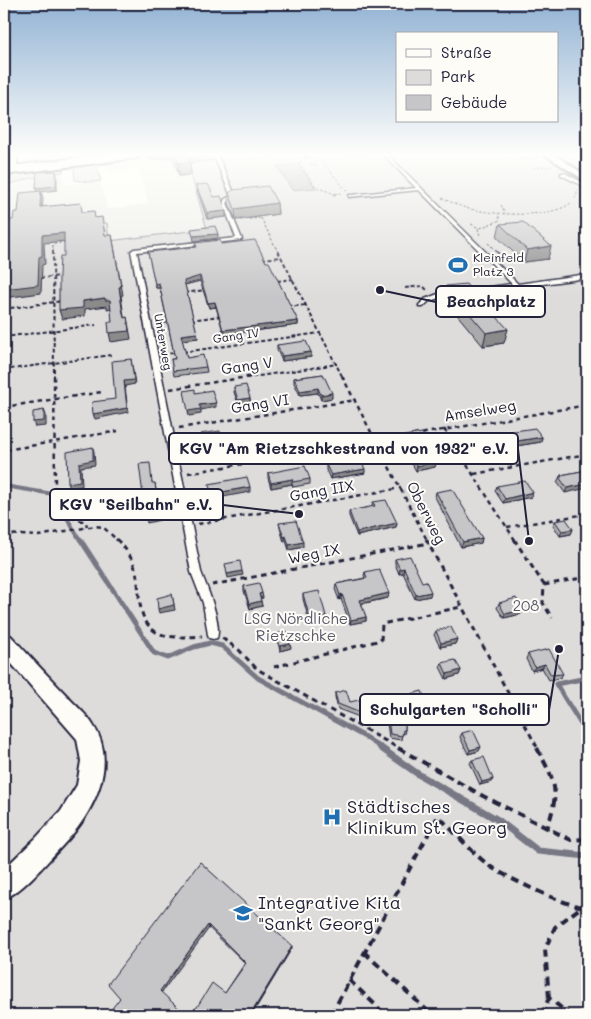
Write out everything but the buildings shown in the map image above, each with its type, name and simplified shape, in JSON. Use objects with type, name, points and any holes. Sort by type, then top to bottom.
[{"type":"street","points":[[4,642],[86,733],[92,750],[92,770],[86,794],[72,818],[4,886]]},
{"type":"lane","name":"Unterweg","points":[[213,635],[212,618],[203,587],[196,572],[176,475],[134,251],[239,239],[231,221],[226,202]]},
{"type":"lane","points":[[432,202],[516,285]]},
{"type":"lane","points":[[421,306],[427,300],[438,296],[587,276]]},
{"type":"path","points":[[451,202],[464,207],[504,214],[546,212],[558,209],[572,202]]},
{"type":"path","points":[[501,205],[504,214]]},
{"type":"path","name":"Oberweg","points":[[257,211],[461,607],[554,780],[555,804],[547,828]]},
{"type":"path","points":[[479,228],[485,224],[500,220],[498,214]]},
{"type":"path","points":[[231,221],[261,218]]},
{"type":"path","points":[[471,224],[479,228]]},
{"type":"path","points":[[479,228],[478,231],[481,236]]},
{"type":"path","points":[[67,235],[68,242],[53,244],[55,488],[75,519],[86,522],[86,527]]},
{"type":"path","points":[[487,242],[510,264]]},
{"type":"path","points":[[262,259],[282,257]]},
{"type":"path","points":[[34,279],[63,276]]},
{"type":"path","points":[[274,282],[293,280]]},
{"type":"path","points":[[405,288],[423,286],[430,294],[438,296]]},
{"type":"path","points":[[181,293],[209,290]]},
{"type":"path","points":[[4,309],[64,301]]},
{"type":"path","points":[[286,308],[306,305]]},
{"type":"path","points":[[188,320],[227,315]]},
{"type":"path","points":[[148,325],[178,322]]},
{"type":"path","points":[[4,337],[96,325]]},
{"type":"path","name":"Gang IV","points":[[154,356],[320,333]]},
{"type":"path","points":[[4,370],[111,355]]},
{"type":"path","name":"Gang V","points":[[160,390],[337,364]]},
{"type":"path","points":[[4,407],[102,392]]},
{"type":"path","name":"Gang VI","points":[[167,429],[356,400]]},
{"type":"path","name":"Amselweg","points":[[176,475],[404,438],[422,432],[587,405]]},
{"type":"path","points":[[444,429],[544,585],[543,603],[552,618]]},
{"type":"path","points":[[6,450],[118,431]]},
{"type":"path","points":[[474,474],[587,454]]},
{"type":"path","name":"Gang IIX","points":[[187,526],[401,488]]},
{"type":"path","points":[[508,527],[587,514]]},
{"type":"path","points":[[4,534],[13,536],[38,535],[86,527],[103,527],[125,547],[135,568],[142,617],[156,632],[178,637],[213,635],[225,638],[257,669],[483,796],[571,840],[587,839]]},
{"type":"path","name":"Weg IX","points":[[203,587],[429,543]]},
{"type":"path","points":[[544,585],[587,577]]},
{"type":"path","points":[[274,667],[381,640],[382,624],[461,607]]},
{"type":"path","points":[[331,1015],[438,816],[491,867],[545,894],[580,908],[587,908]]},
{"type":"path","points":[[541,1015],[549,998],[544,949],[555,926],[580,908]]},
{"type":"path","points":[[364,952],[432,1015]]},
{"type":"path","points":[[349,980],[386,1015]]},
{"type":"path","points":[[549,998],[570,1015]]},
{"type":"shaded area","points":[[9,202],[105,202],[107,209],[148,204],[147,202],[199,202],[208,229],[109,241],[107,223],[4,234],[5,207],[8,206]]},
{"type":"green space","name":"LSG Nördliche Rietzschke","points":[[199,202],[587,202],[587,1015],[4,1015],[4,234],[107,223],[109,241],[207,229]]},
{"type":"waterway","points":[[4,486],[53,494],[80,540]]},
{"type":"waterway","points":[[80,539],[154,653],[168,658],[194,647],[210,643],[222,646],[258,678],[365,737],[383,749]]},
{"type":"waterway","points":[[587,678],[556,684],[587,734]]},
{"type":"waterway","points":[[381,748],[418,774],[498,820],[538,851],[587,856]]},
{"type":"place","name":"Kleinfeld Platz 3","points":[[458,265]]},
{"type":"place","name":"Beachplatz","points":[[380,290]]},
{"type":"place","name":"KGV \"Seilbahn\" e.V.","points":[[299,514]]},
{"type":"place","name":"KGV \"Am Rietzschkestrand von 1932\" e.V.","points":[[529,541]]},
{"type":"place","name":"Schulgarten \"Scholli\"","points":[[559,649]]},
{"type":"place","name":"Städtisches Klinikum St. Georg","points":[[332,817]]},
{"type":"place","name":"Integrative Kita \"Sankt Georg\"","points":[[243,913]]},
{"type":"park label","name":"208","points":[[526,606]]}]
